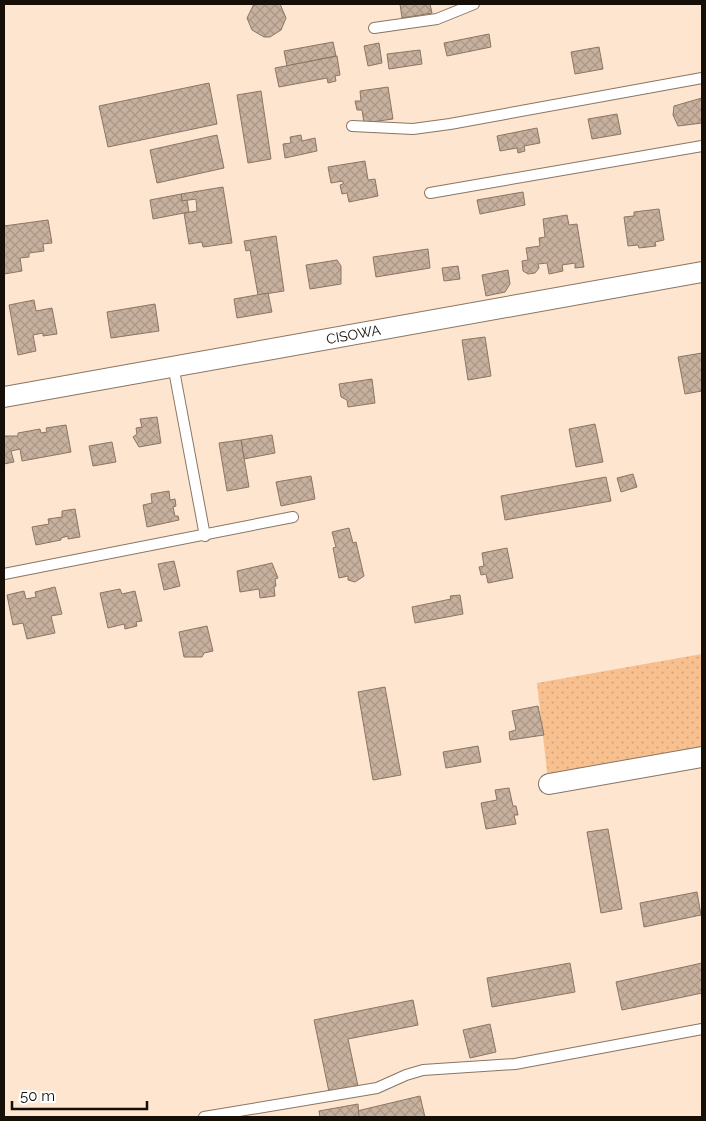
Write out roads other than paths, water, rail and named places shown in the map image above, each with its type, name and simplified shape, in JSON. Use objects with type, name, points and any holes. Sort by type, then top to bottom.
[{"type":"street","name":"CISOWA","points":[[4,397],[702,272]]},
{"type":"street","points":[[549,784],[702,757]]},
{"type":"lane","points":[[374,28],[437,20],[454,10],[474,4]]},
{"type":"lane","points":[[352,126],[413,128],[450,124],[702,78]]},
{"type":"lane","points":[[430,193],[702,146]]},
{"type":"lane","points":[[173,366],[204,536]]},
{"type":"lane","points":[[4,574],[204,536],[292,517]]},
{"type":"lane","points":[[204,1117],[377,1088],[406,1075],[423,1070],[515,1064],[702,1029]]}]
